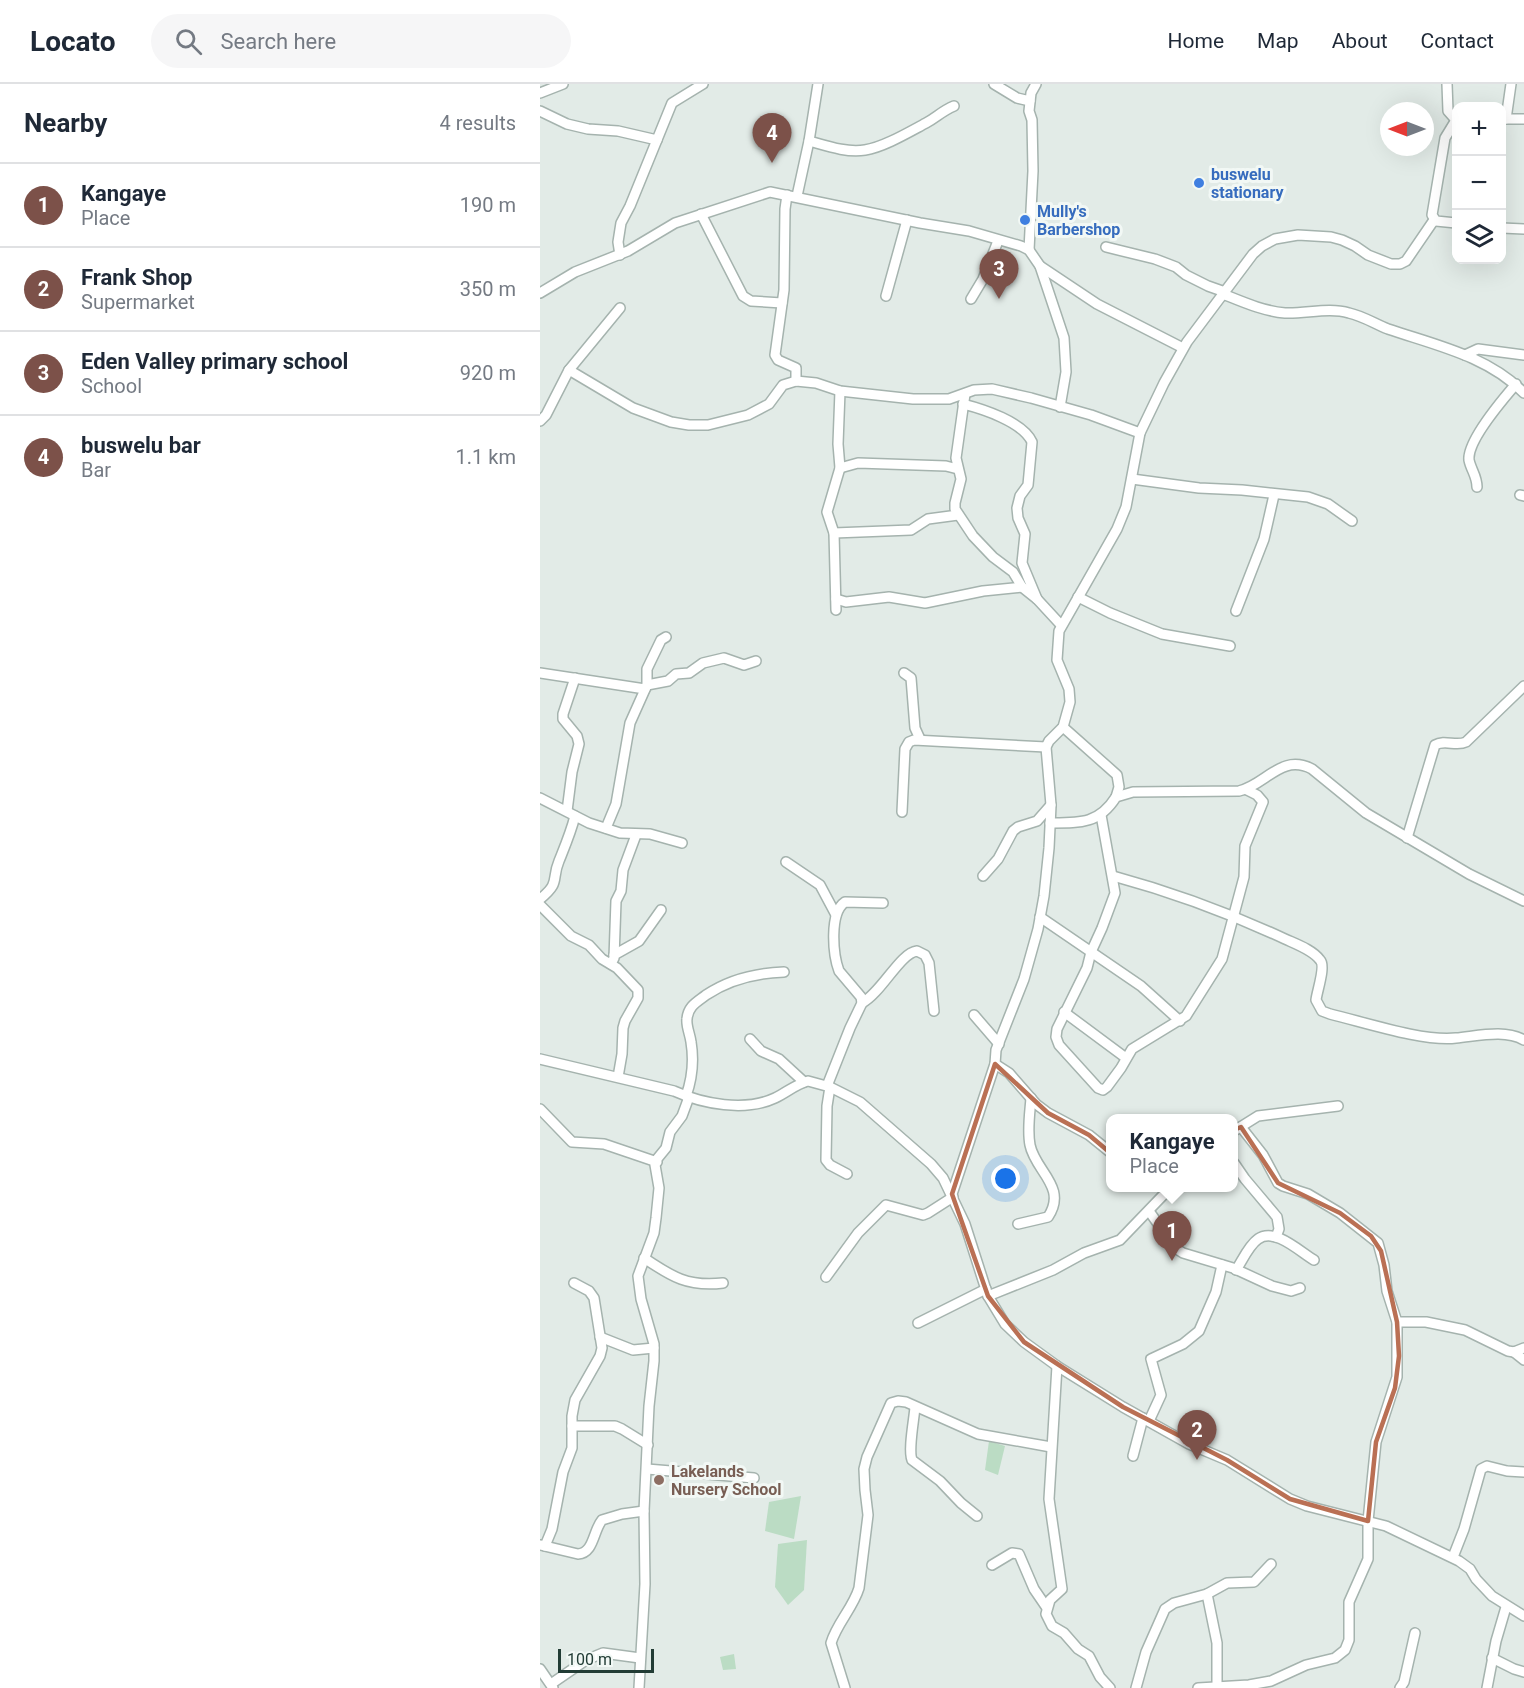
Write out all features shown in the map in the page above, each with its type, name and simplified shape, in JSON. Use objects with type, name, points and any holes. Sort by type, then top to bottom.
[{"type":"street","points":[[540,93],[563,84]]},
{"type":"street","points":[[620,255],[618,242],[621,223],[672,103],[703,84]]},
{"type":"street","points":[[797,196],[818,84]]},
{"type":"street","points":[[994,84],[1017,98],[1029,101]]},
{"type":"street","points":[[1029,250],[1033,171],[1029,101],[1035,84]]},
{"type":"street","points":[[1447,84],[1448,111],[1452,116]]},
{"type":"street","points":[[1506,109],[1511,84]]},
{"type":"street","points":[[809,141],[847,150],[866,150],[907,133],[929,121],[941,111],[954,106]]},
{"type":"street","points":[[540,111],[588,129],[618,131],[657,140]]},
{"type":"street","points":[[1506,119],[1524,119]]},
{"type":"street","points":[[1434,220],[1432,215],[1445,138],[1452,127]]},
{"type":"street","points":[[540,293],[575,272],[620,255],[668,226],[765,193],[775,192],[797,196],[969,231],[1021,246],[1029,250],[1040,266],[1064,338],[1066,372],[1060,407]]},
{"type":"street","points":[[787,195],[785,271],[776,355],[778,360],[796,368],[796,381]]},
{"type":"street","points":[[701,214],[743,296],[752,301],[782,303]]},
{"type":"street","points":[[886,297],[907,220]]},
{"type":"street","points":[[1434,220],[1452,222]]},
{"type":"street","points":[[826,1277],[858,1233],[886,1205],[922,1215],[928,1214],[952,1196],[995,1064],[999,1044],[1024,979],[1040,917],[1047,872],[1051,805],[1046,747],[1063,727],[1070,702],[1069,689],[1057,660],[1061,625],[1117,529],[1126,507],[1140,434],[1183,348],[1253,254],[1275,239],[1298,235],[1331,237],[1391,264],[1400,264],[1406,261],[1434,220]]},
{"type":"street","points":[[1506,228],[1524,229]]},
{"type":"street","points":[[971,299],[998,241]]},
{"type":"street","points":[[1106,247],[1155,259],[1176,267],[1208,286],[1265,310],[1349,312],[1384,327],[1465,355],[1496,369],[1524,393]]},
{"type":"street","points":[[1040,266],[1097,304],[1183,348]]},
{"type":"street","points":[[540,422],[546,415],[569,370],[620,308]]},
{"type":"street","points":[[1465,355],[1478,349],[1524,355]]},
{"type":"street","points":[[569,370],[633,408],[671,422],[689,425],[708,425],[748,415],[769,404],[783,385],[796,381],[816,383],[840,391],[913,399],[949,399],[974,390],[992,389],[1101,418],[1140,434]]},
{"type":"street","points":[[1477,487],[1477,478],[1469,458],[1470,452],[1487,420],[1516,384]]},
{"type":"street","points":[[836,610],[834,533],[827,512],[840,468],[838,444],[840,391]]},
{"type":"street","points":[[965,394],[957,458],[961,479],[955,503],[958,515],[973,537],[993,557],[1013,572],[1022,586],[1061,625]]},
{"type":"street","points":[[963,404],[1000,417],[1018,428],[1032,442],[1028,485],[1020,496],[1017,507],[1018,518],[1025,534],[1022,563],[1037,599]]},
{"type":"street","points":[[946,465],[957,458]]},
{"type":"street","points":[[840,468],[858,463],[946,465],[958,469]]},
{"type":"street","points":[[1132,479],[1158,484],[1308,497],[1328,504],[1352,521]]},
{"type":"street","points":[[1236,611],[1264,539],[1274,495]]},
{"type":"street","points":[[834,533],[911,530],[928,519],[958,515]]},
{"type":"street","points":[[836,599],[846,602],[889,597],[925,603],[983,591],[1022,586]]},
{"type":"street","points":[[1078,597],[1162,634],[1230,646]]},
{"type":"street","points":[[606,828],[616,804],[630,723],[646,687],[647,669],[661,640],[666,637]]},
{"type":"street","points":[[540,673],[646,687],[668,681],[676,674],[688,673],[707,662],[727,658],[744,665],[756,661]]},
{"type":"street","points":[[904,673],[910,678],[915,728],[920,739]]},
{"type":"street","points":[[540,899],[555,883],[557,866],[569,838],[572,772],[579,744],[577,736],[563,719],[563,714],[574,678]]},
{"type":"street","points":[[1407,838],[1436,745],[1442,742],[1461,745],[1467,742],[1524,686]]},
{"type":"street","points":[[1050,823],[1076,823],[1101,815],[1106,812],[1116,797],[1119,787],[1117,775],[1063,727]]},
{"type":"street","points":[[902,812],[905,749],[909,742],[920,739],[1046,747]]},
{"type":"street","points":[[1246,790],[1279,769],[1304,764],[1365,813],[1469,874],[1524,901]]},
{"type":"street","points":[[1101,815],[1115,893],[1091,952],[1087,968],[1057,1029],[1056,1037],[1059,1045],[1098,1088],[1102,1089],[1107,1087],[1136,1046],[1180,1021],[1191,1011],[1222,959],[1244,877],[1245,846],[1263,802],[1257,795],[1246,790],[1133,792],[1116,797]]},
{"type":"street","points":[[540,798],[627,835],[650,834],[682,843]]},
{"type":"street","points":[[983,876],[998,859],[1013,831],[1036,821],[1051,805]]},
{"type":"street","points":[[618,1077],[623,1028],[639,994],[613,960],[616,901],[621,891],[623,870],[636,835]]},
{"type":"street","points":[[786,862],[820,885],[836,915]]},
{"type":"street","points":[[1113,876],[1169,892],[1257,926],[1296,944],[1321,960],[1323,966],[1316,999],[1322,1011],[1370,1024],[1434,1037],[1455,1039],[1507,1034],[1524,1040]]},
{"type":"street","points":[[862,1003],[861,997],[837,966],[834,937],[836,915],[838,908],[845,902],[883,903]]},
{"type":"street","points":[[540,905],[571,936],[589,945],[602,959],[613,960],[639,941],[661,910]]},
{"type":"street","points":[[1040,917],[1141,986],[1180,1021]]},
{"type":"street","points":[[847,1174],[830,1165],[826,1160],[829,1086],[850,1028],[862,1003],[879,990],[906,954],[916,951],[926,955],[929,963],[934,1011]]},
{"type":"street","points":[[639,1688],[645,1584],[644,1511],[654,1348],[638,1276],[654,1233],[659,1188],[657,1162],[663,1154],[670,1132],[682,1116],[688,1097],[692,1054],[687,1017],[692,1004],[730,981],[772,972],[784,972]]},
{"type":"street","points":[[1065,1012],[1126,1058]]},
{"type":"street","points":[[974,1015],[999,1044]]},
{"type":"street","points":[[750,1039],[761,1051],[779,1059],[804,1082]]},
{"type":"street","points":[[540,1059],[674,1091],[718,1104],[760,1102],[772,1099],[804,1082],[813,1081],[850,1095],[876,1113],[943,1178],[965,1224],[987,1292],[998,1313],[1024,1342],[1057,1366],[1146,1420],[1189,1444],[1227,1460],[1290,1499],[1307,1506],[1368,1521],[1401,1532],[1453,1557],[1465,1564],[1486,1591],[1506,1607],[1524,1616]]},
{"type":"street","points":[[995,1064],[1009,1073],[1048,1113],[1089,1135],[1106,1149]]},
{"type":"street","points":[[1018,1224],[1048,1217],[1054,1197],[1052,1182],[1038,1163],[1029,1143],[1031,1098]]},
{"type":"street","points":[[1238,1128],[1258,1116],[1338,1106]]},
{"type":"street","points":[[540,1109],[572,1142],[597,1142],[657,1162]]},
{"type":"street","points":[[1198,1688],[1250,1685],[1271,1681],[1306,1665],[1341,1655],[1349,1640],[1349,1602],[1368,1559],[1368,1521],[1376,1442],[1397,1377],[1397,1322],[1387,1291],[1378,1243],[1340,1214],[1308,1194],[1278,1183],[1263,1155],[1238,1130]]},
{"type":"street","points":[[1238,1170],[1278,1216],[1279,1229],[1276,1237]]},
{"type":"street","points":[[918,1323],[987,1292],[1053,1270],[1084,1253],[1120,1240],[1165,1192]]},
{"type":"street","points":[[1149,1211],[1175,1248],[1183,1253],[1236,1270],[1282,1289],[1291,1291],[1300,1288]]},
{"type":"street","points":[[1236,1270],[1256,1241],[1266,1236],[1276,1237],[1314,1260]]},
{"type":"street","points":[[644,1258],[668,1274],[688,1283],[723,1283]]},
{"type":"street","points":[[1133,1456],[1146,1420],[1161,1395],[1151,1359],[1193,1338],[1202,1327],[1207,1308],[1216,1292],[1222,1265]]},
{"type":"street","points":[[574,1283],[589,1291],[594,1298],[602,1348],[600,1356],[575,1400],[572,1448],[563,1472],[552,1529],[542,1545],[584,1554],[602,1520],[644,1511]]},
{"type":"street","points":[[1397,1322],[1426,1322],[1465,1330],[1503,1350],[1514,1352],[1524,1360]]},
{"type":"street","points":[[600,1337],[633,1350],[654,1348]]},
{"type":"street","points":[[1514,1352],[1524,1347]]},
{"type":"street","points":[[1057,1366],[1049,1499],[1062,1589],[1050,1600],[1046,1614],[1050,1624],[1064,1633],[1078,1649],[1089,1656],[1100,1677],[1110,1688]]},
{"type":"street","points":[[844,1688],[831,1643],[838,1626],[857,1596],[859,1588],[868,1525],[864,1478],[867,1457],[891,1403],[902,1401],[978,1434],[1051,1447]]},
{"type":"street","points":[[915,1407],[914,1431],[910,1448],[912,1460],[940,1481],[960,1503],[977,1516]]},
{"type":"street","points":[[572,1426],[615,1426],[648,1445]]},
{"type":"street","points":[[1453,1557],[1464,1529],[1481,1468],[1487,1466],[1524,1472]]},
{"type":"street","points":[[647,1468],[754,1478]]},
{"type":"street","points":[[992,1565],[1010,1554],[1019,1554],[1034,1589],[1047,1608]]},
{"type":"street","points":[[1136,1688],[1146,1653],[1164,1609],[1174,1603],[1207,1594],[1227,1583],[1254,1582],[1271,1564]]},
{"type":"street","points":[[1207,1594],[1217,1643],[1215,1687]]},
{"type":"street","points":[[1487,1688],[1492,1658],[1506,1607]]},
{"type":"street","points":[[1400,1688],[1404,1682],[1415,1633]]},
{"type":"street","points":[[540,1669],[552,1686],[586,1660],[603,1653],[640,1658]]},
{"type":"street","points":[[1492,1658],[1524,1672]]},
{"type":"highlighted area","points":[[995,1064],[1048,1113],[1089,1135],[1120,1161],[1169,1189],[1198,1145],[1241,1127],[1278,1183],[1340,1213],[1371,1236],[1381,1251],[1397,1322],[1399,1356],[1395,1388],[1376,1442],[1368,1521],[1290,1499],[1227,1460],[1123,1407],[1024,1342],[988,1296],[952,1194]]},
{"type":"green space","points":[[989,1441],[1005,1446],[998,1475],[985,1470]]},
{"type":"green space","points":[[801,1496],[794,1539],[765,1531],[769,1502]]},
{"type":"green space","points":[[807,1540],[804,1590],[788,1605],[775,1587],[778,1544]]},
{"type":"green space","points":[[734,1654],[736,1669],[723,1670],[720,1657]]},
{"type":"place","name":"buswelu bar","points":[[772,163]]},
{"type":"place","name":"buswelu stationary","points":[[1199,183]]},
{"type":"place","name":"Mully's Barbershop","points":[[1025,220]]},
{"type":"place","name":"Eden Valley primary school","points":[[999,299]]},
{"type":"place","name":"Kangaye","points":[[1172,1261]]},
{"type":"place","name":"Frank Shop","points":[[1197,1460]]},
{"type":"place","name":"Lakelands Nursery School","points":[[659,1480]]}]
